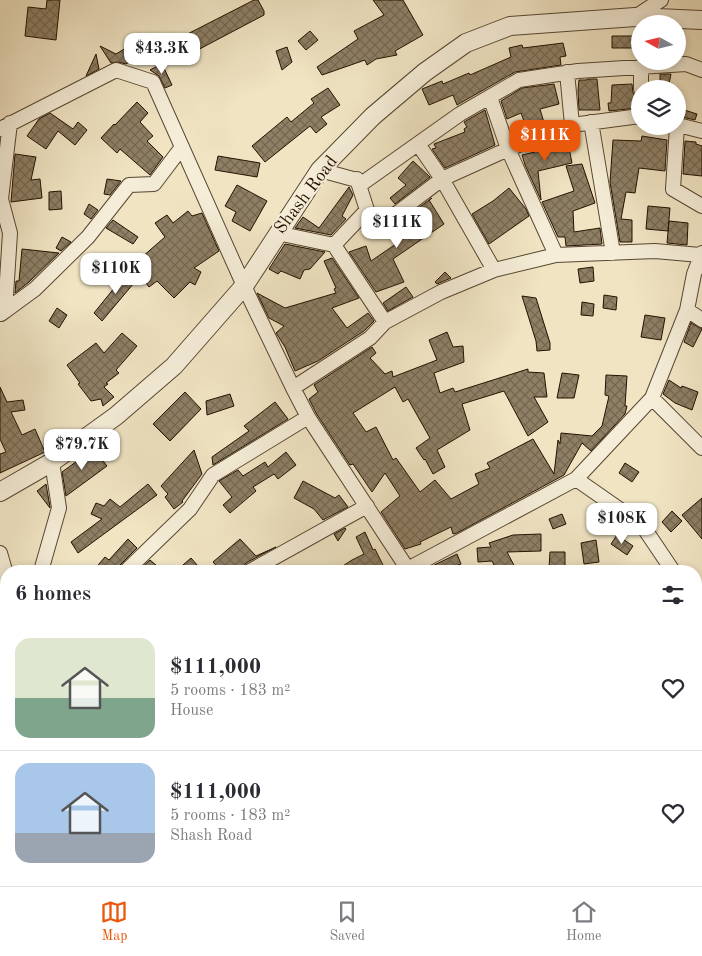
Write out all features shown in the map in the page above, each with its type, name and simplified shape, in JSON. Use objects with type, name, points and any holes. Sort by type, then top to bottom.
[{"type":"street","points":[[638,15],[661,0]]},
{"type":"street","name":"Shash Road","points":[[0,492],[52,462],[116,416],[174,366],[244,286],[320,170],[373,116],[425,72],[466,43],[510,26],[631,17]]},
{"type":"street","name":"Shash Road","points":[[686,19],[702,20]]},
{"type":"street","points":[[686,64],[702,70]]},
{"type":"street","points":[[320,170],[364,182],[460,114],[519,80],[567,72],[631,67]]},
{"type":"street","points":[[2,312],[10,233],[1,199],[5,126],[116,70],[153,82],[244,286],[293,388],[308,417],[367,506],[402,565]]},
{"type":"street","points":[[567,72],[572,125]]},
{"type":"street","points":[[490,97],[508,148],[556,255]]},
{"type":"street","points":[[357,179],[367,210],[380,226],[442,179],[508,148],[572,125],[631,117]]},
{"type":"street","points":[[591,122],[613,253]]},
{"type":"street","points":[[686,128],[702,131]]},
{"type":"street","points":[[676,135],[673,189],[702,206]]},
{"type":"street","points":[[418,144],[442,179],[494,270]]},
{"type":"street","points":[[2,312],[35,289],[88,237],[129,185],[154,184],[182,148]]},
{"type":"street","points":[[334,245],[367,210]]},
{"type":"street","points":[[277,233],[334,245],[386,322]]},
{"type":"street","points":[[293,388],[370,338],[386,322],[441,292],[494,270],[556,255],[655,251],[701,254],[694,274],[687,310],[652,398],[576,479],[417,565]]},
{"type":"street","points":[[687,310],[702,320]]},
{"type":"street","points":[[652,398],[702,448]]},
{"type":"street","points":[[132,565],[190,509],[212,475],[308,417]]},
{"type":"street","points":[[44,565],[59,508],[52,462]]},
{"type":"street","points":[[576,479],[642,525],[669,565]]},
{"type":"street","points":[[261,565],[367,506]]},
{"type":"building","points":[[47,0],[60,0],[56,40],[25,36],[28,7],[46,9]]},
{"type":"building","points":[[254,0],[258,0],[264,15],[173,63],[164,46]]},
{"type":"building","points":[[373,0],[403,0],[423,35],[395,51],[397,55],[376,59],[367,65],[365,60],[322,75],[317,67],[358,39],[354,31],[384,15]]},
{"type":"building","points":[[310,31],[318,40],[306,50],[298,41]]},
{"type":"building","points":[[612,36],[631,36],[631,48],[612,48]]},
{"type":"building","points":[[563,43],[566,56],[560,57],[561,65],[515,72],[457,105],[453,95],[429,105],[422,89],[442,81],[443,84],[469,73],[470,75],[511,57],[509,48],[522,45],[523,48]]},
{"type":"building","points":[[100,46],[116,54],[126,48],[134,59],[126,64],[111,63]]},
{"type":"building","points":[[287,47],[292,62],[282,70],[276,51]]},
{"type":"building","points":[[96,54],[99,69],[86,76]]},
{"type":"building","points":[[162,64],[172,85],[165,88],[159,76],[150,70]]},
{"type":"building","points":[[660,74],[671,74],[670,80],[660,80]]},
{"type":"building","points":[[597,79],[600,110],[579,110],[579,80]]},
{"type":"building","points":[[554,84],[559,104],[540,109],[545,126],[528,132],[521,113],[507,119],[501,101],[522,88]]},
{"type":"building","points":[[631,84],[631,109],[609,111],[608,103],[611,103],[612,85]]},
{"type":"building","points":[[328,88],[340,105],[321,117],[327,124],[316,133],[310,126],[265,162],[252,146],[287,117],[291,122],[314,103],[311,99]]},
{"type":"building","points":[[137,102],[148,113],[140,122],[153,136],[147,141],[163,157],[150,175],[120,149],[117,153],[101,138]]},
{"type":"building","points":[[485,110],[495,145],[445,168],[432,149],[436,148],[434,144],[465,132],[464,129],[467,127],[464,122]]},
{"type":"building","points":[[686,111],[697,114],[695,120],[686,118]]},
{"type":"building","points":[[50,113],[73,129],[78,122],[87,130],[75,145],[58,131],[46,149],[27,136],[39,119]]},
{"type":"building","points":[[642,136],[667,140],[665,171],[639,168],[635,193],[626,192],[621,219],[632,220],[632,242],[620,242],[610,182],[613,140],[641,141]]},
{"type":"building","points":[[685,141],[696,142],[696,144],[702,146],[702,176],[683,174]]},
{"type":"building","points":[[551,142],[554,152],[569,148],[572,163],[538,171],[541,200],[522,155],[535,152],[534,149]]},
{"type":"building","points":[[15,154],[36,157],[31,180],[40,179],[42,198],[11,202]]},
{"type":"building","points":[[218,156],[260,163],[257,177],[215,170]]},
{"type":"building","points":[[413,161],[430,177],[395,204],[390,198],[406,185],[398,178]]},
{"type":"building","points":[[582,164],[595,203],[573,211],[574,232],[600,228],[602,244],[566,246],[565,237],[558,237],[542,202],[574,191],[566,166]]},
{"type":"building","points":[[107,179],[121,181],[110,195],[104,194]]},
{"type":"building","points":[[237,185],[267,201],[250,231],[232,221],[236,212],[225,206]]},
{"type":"building","points":[[349,187],[353,195],[342,216],[346,219],[331,235],[295,228],[303,217],[319,228]]},
{"type":"building","points":[[509,188],[526,209],[529,216],[489,244],[472,214]]},
{"type":"building","points":[[61,191],[62,209],[49,210],[49,192]]},
{"type":"building","points":[[429,200],[444,224],[393,259],[404,282],[376,292],[349,252],[366,246],[371,261],[412,233],[406,223],[409,221],[406,217]]},
{"type":"building","points":[[89,204],[98,210],[91,219],[84,214]]},
{"type":"building","points":[[648,206],[670,208],[668,231],[646,229]]},
{"type":"building","points":[[188,211],[192,216],[202,213],[219,251],[194,268],[201,272],[195,285],[190,282],[174,298],[157,281],[149,287],[139,274],[141,272],[134,266],[165,237],[155,223],[167,215],[173,223]]},
{"type":"building","points":[[113,220],[138,237],[133,244],[106,228]]},
{"type":"building","points":[[669,221],[688,223],[687,245],[667,243]]},
{"type":"building","points":[[62,237],[71,242],[61,251],[56,248]]},
{"type":"building","points":[[285,244],[325,252],[310,269],[304,270],[300,279],[281,271],[278,274],[269,269]]},
{"type":"building","points":[[22,249],[59,253],[15,293],[16,281],[19,281]]},
{"type":"building","points":[[332,258],[359,298],[332,308],[347,328],[368,313],[374,321],[364,331],[318,361],[295,371],[285,347],[276,333],[284,326],[269,318],[257,293],[285,308],[336,293],[334,289],[336,288],[324,261]]},
{"type":"building","points":[[593,267],[594,281],[580,283],[578,269]]},
{"type":"building","points":[[128,271],[139,277],[102,321],[94,313]]},
{"type":"building","points":[[445,272],[451,278],[437,284],[435,282]]},
{"type":"building","points":[[406,287],[413,297],[388,311],[383,303]]},
{"type":"building","points":[[604,295],[617,297],[616,310],[603,308]]},
{"type":"building","points":[[522,296],[536,298],[550,343],[550,350],[537,351],[536,341]]},
{"type":"building","points":[[582,302],[594,304],[593,316],[581,315]]},
{"type":"building","points":[[57,308],[67,315],[59,328],[49,321]]},
{"type":"building","points":[[645,315],[665,318],[661,340],[641,337]]},
{"type":"building","points":[[691,323],[702,329],[693,347],[684,342]]},
{"type":"building","points":[[447,332],[453,347],[463,346],[464,362],[434,373],[440,393],[453,388],[455,392],[528,369],[528,372],[544,373],[547,397],[534,397],[548,422],[528,436],[504,391],[462,404],[470,430],[437,450],[445,467],[433,474],[425,459],[416,448],[430,438],[408,399],[403,402],[395,387],[353,413],[366,432],[376,427],[393,460],[396,458],[420,492],[435,480],[451,499],[479,484],[475,474],[490,468],[487,463],[533,439],[554,474],[558,440],[560,444],[561,433],[592,436],[602,426],[609,396],[605,395],[606,375],[627,376],[625,406],[627,406],[625,414],[591,451],[582,443],[564,475],[457,533],[453,534],[451,527],[420,542],[421,544],[405,549],[381,512],[400,496],[385,473],[372,492],[353,464],[350,465],[309,399],[318,392],[314,385],[372,347],[376,353],[370,358],[385,374],[392,371],[393,377],[437,360],[429,340]]},
{"type":"building","points":[[122,333],[137,346],[116,370],[119,373],[106,383],[108,384],[104,387],[114,397],[103,406],[101,399],[91,401],[67,365],[96,343],[104,353]]},
{"type":"building","points":[[562,373],[579,375],[574,398],[557,398]]},
{"type":"building","points":[[669,380],[681,388],[682,386],[698,392],[692,410],[675,403],[663,394]]},
{"type":"building","points":[[0,387],[7,402],[23,400],[25,410],[11,412],[22,435],[35,429],[45,452],[0,473],[0,454],[6,452],[0,439]]},
{"type":"building","points":[[185,392],[201,409],[170,441],[153,424]]},
{"type":"building","points":[[230,394],[234,406],[207,415],[206,401]]},
{"type":"building","points":[[275,402],[288,419],[213,465],[212,457],[249,431],[244,426]]},
{"type":"building","points":[[94,449],[107,466],[66,496],[62,472]]},
{"type":"building","points":[[194,450],[202,474],[183,502],[174,509],[165,497],[168,494],[161,486]]},
{"type":"building","points":[[286,452],[296,465],[278,479],[274,474],[253,487],[256,491],[230,513],[223,505],[232,497],[219,481],[238,470],[243,476],[265,462],[268,467]]},
{"type":"building","points":[[625,463],[639,472],[632,482],[619,473]]},
{"type":"building","points":[[303,481],[335,498],[339,495],[348,507],[323,520],[314,509],[294,498]]},
{"type":"building","points":[[46,484],[50,507],[50,508],[37,491]]},
{"type":"building","points":[[148,484],[157,495],[78,553],[71,542],[102,519],[91,514],[96,503],[104,506],[110,499],[120,507]]},
{"type":"building","points":[[702,498],[702,539],[682,515]]},
{"type":"building","points":[[672,511],[682,521],[671,532],[662,522]]},
{"type":"building","points":[[562,514],[566,524],[553,529],[549,519]]},
{"type":"building","points":[[346,529],[338,541],[334,534]]},
{"type":"building","points":[[365,532],[373,550],[375,549],[383,565],[344,565],[364,554],[356,537]]},
{"type":"building","points":[[541,534],[541,551],[507,552],[514,565],[494,565],[492,561],[478,562],[477,548],[491,547],[489,543],[513,535]]},
{"type":"building","points":[[617,535],[633,546],[627,555],[611,544]]},
{"type":"building","points":[[128,539],[137,548],[120,565],[98,565],[105,557],[109,560]]},
{"type":"building","points":[[240,539],[256,556],[276,547],[245,565],[216,565],[213,562]]},
{"type":"building","points":[[596,540],[599,562],[584,564],[581,543]]},
{"type":"building","points":[[550,552],[565,552],[565,565],[549,565]]},
{"type":"building","points":[[457,554],[461,564],[458,565],[434,565]]},
{"type":"building","points":[[191,558],[197,565],[183,565]]},
{"type":"building","points":[[150,560],[156,565],[145,565]]}]
